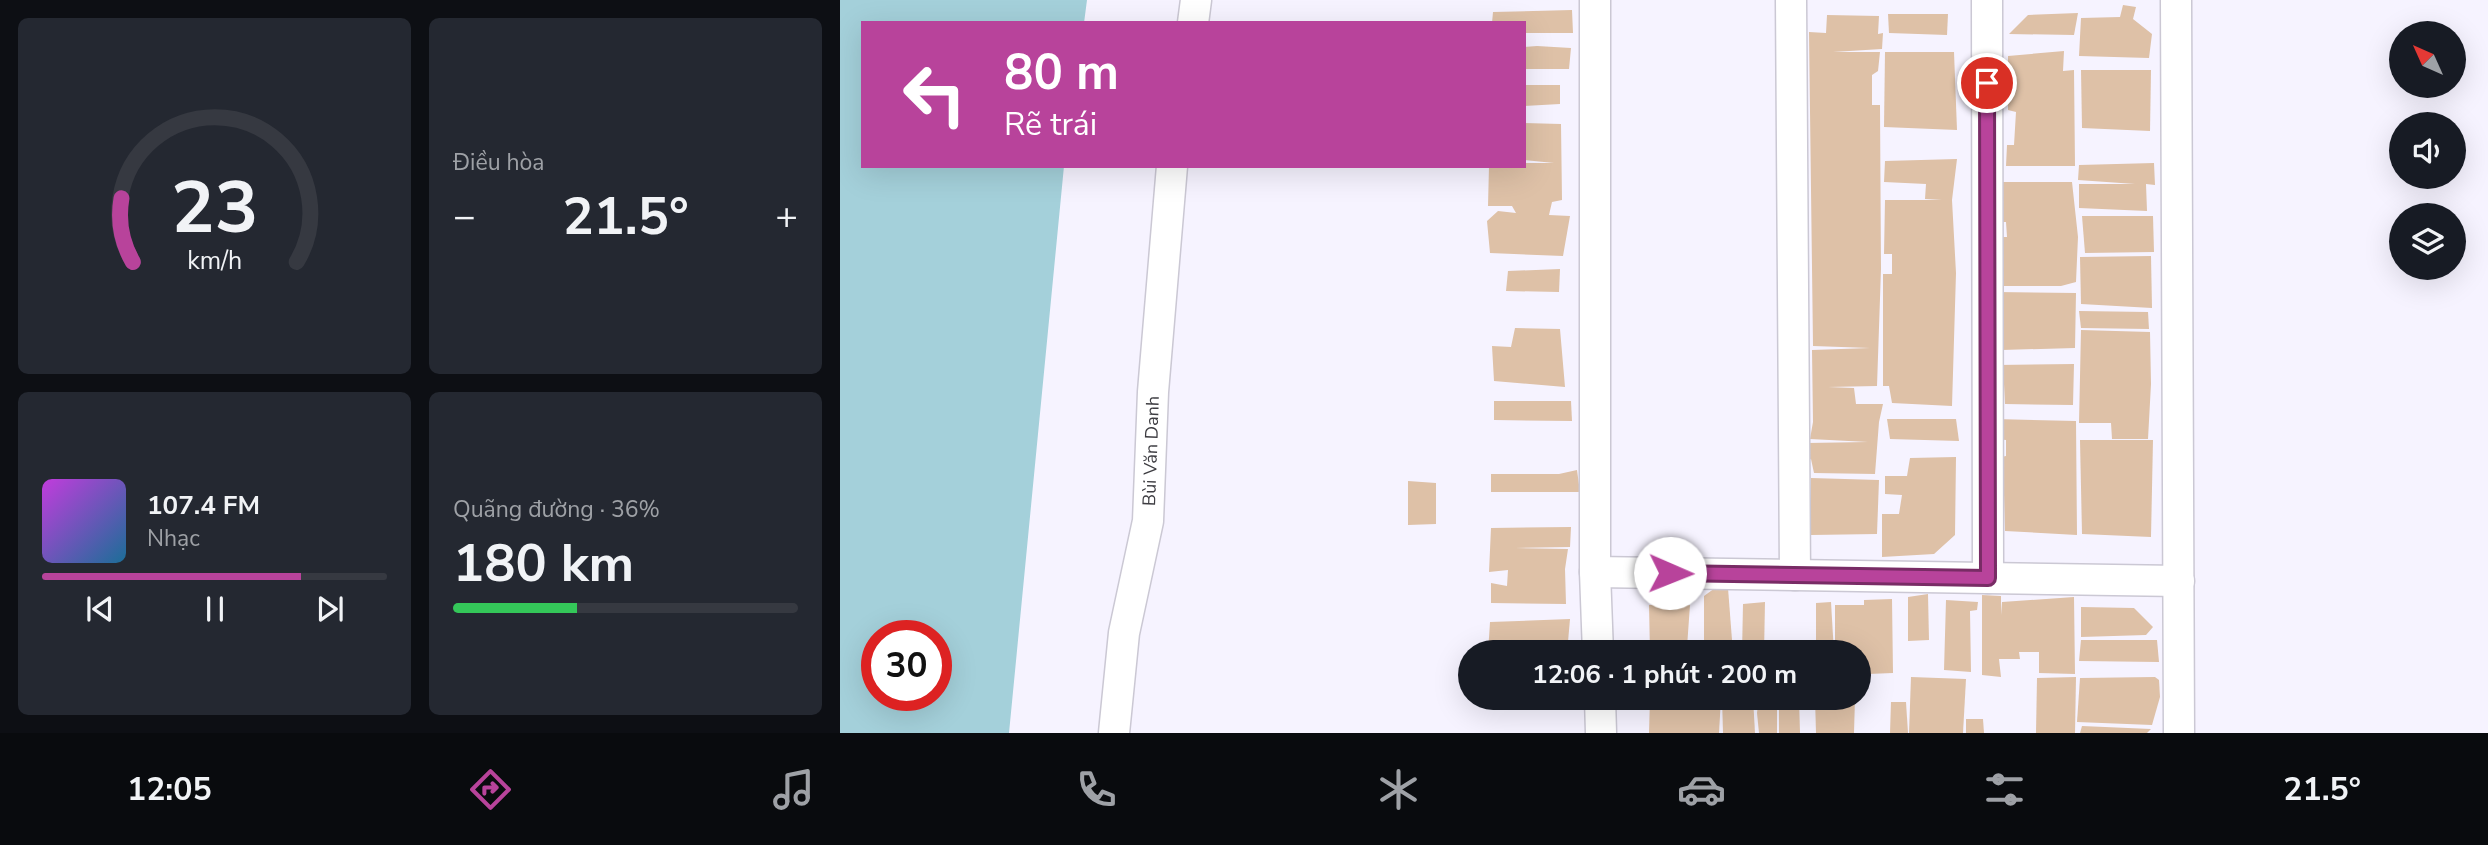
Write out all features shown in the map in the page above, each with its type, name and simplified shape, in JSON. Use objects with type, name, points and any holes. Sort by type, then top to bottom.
[{"type":"street","points":[[1193,21],[1196,0]]},
{"type":"street","points":[[1595,0],[1595,572],[1598,640]]},
{"type":"street","points":[[1791,0],[1795,575]]},
{"type":"street","points":[[1987,0],[1988,578]]},
{"type":"street","points":[[2176,0],[2179,733]]},
{"type":"street","name":"Bùi Văn Danh","points":[[1114,733],[1124,632],[1148,521],[1153,392],[1172,168]]},
{"type":"street","points":[[1595,572],[2179,581]]},
{"type":"street","points":[[1600,710],[1601,733]]},
{"type":"water","points":[[840,0],[1087,0],[1084,21],[861,21],[861,168],[1064,168],[1009,733],[840,733]]},
{"type":"building","points":[[2123,5],[2136,7],[2133,19],[2152,34],[2149,58],[2079,56],[2081,18],[2120,17]]},
{"type":"building","points":[[1572,10],[1573,33],[1526,33],[1526,21],[1492,21],[1493,12]]},
{"type":"building","points":[[2078,13],[2074,35],[2009,34],[2028,15]]},
{"type":"building","points":[[1888,14],[1948,14],[1947,35],[1889,33]]},
{"type":"building","points":[[1827,15],[1879,16],[1878,34],[1883,33],[1882,49],[1833,52],[1880,52],[1878,71],[1872,75],[1872,105],[1880,105],[1881,269],[1877,386],[1828,387],[1854,388],[1856,404],[1883,404],[1875,474],[1814,473],[1811,459],[1806,461],[1807,443],[1868,442],[1810,439],[1813,422],[1812,350],[1870,348],[1813,346],[1809,32],[1826,33]]},
{"type":"building","points":[[1526,47],[1571,48],[1569,69],[1526,69]]},
{"type":"building","points":[[2064,51],[2063,71],[2074,70],[2075,166],[2006,166],[2007,145],[2014,145],[2016,112],[2008,110],[2008,56]]},
{"type":"building","points":[[1885,52],[1954,52],[1957,130],[1884,127]]},
{"type":"building","points":[[2081,70],[2151,70],[2150,131],[2082,128]]},
{"type":"building","points":[[1526,85],[1560,85],[1560,104],[1526,106]]},
{"type":"building","points":[[1526,123],[1561,124],[1562,200],[1552,202],[1549,215],[1570,216],[1563,256],[1490,253],[1487,221],[1498,211],[1516,213],[1512,206],[1488,206],[1489,168],[1526,168],[1526,163],[1554,163],[1526,160]]},
{"type":"building","points":[[1957,159],[1952,200],[1956,273],[1952,406],[1892,403],[1889,386],[1883,386],[1883,274],[1892,274],[1892,254],[1884,254],[1885,200],[1942,200],[1925,199],[1926,184],[1884,182],[1885,161]]},
{"type":"building","points":[[2154,163],[2155,185],[2146,184],[2147,211],[2079,208],[2079,184],[2135,184],[2078,180],[2079,165]]},
{"type":"building","points":[[2003,182],[2072,182],[2078,237],[2076,282],[2061,286],[2002,286],[2006,222],[1997,222]]},
{"type":"building","points":[[2082,216],[2153,216],[2154,252],[2085,253]]},
{"type":"building","points":[[2151,256],[2152,308],[2081,304],[2080,257]]},
{"type":"building","points":[[1560,269],[1559,292],[1506,291],[1508,271]]},
{"type":"building","points":[[1996,292],[2076,293],[2075,348],[2002,350],[2003,330],[1995,328]]},
{"type":"building","points":[[2079,311],[2148,312],[2149,329],[2081,328]]},
{"type":"building","points":[[1515,328],[1560,329],[1565,387],[1494,381],[1492,346],[1511,347]]},
{"type":"building","points":[[2081,330],[2150,332],[2148,439],[2112,439],[2111,423],[2079,423]]},
{"type":"building","points":[[2074,364],[2073,405],[2005,404],[2004,384],[1996,385],[1997,365]]},
{"type":"building","points":[[1494,401],[1571,401],[1572,421],[1494,420]]},
{"type":"building","points":[[1887,419],[1956,419],[1959,441],[1890,439]]},
{"type":"building","points":[[1995,419],[2076,421],[2077,535],[2005,531],[2004,495],[1998,495],[2001,457],[2006,456],[2006,440],[1995,439]]},
{"type":"building","points":[[2080,440],[2153,440],[2151,537],[2082,534]]},
{"type":"building","points":[[1956,457],[1955,535],[1934,554],[1882,557],[1882,514],[1899,514],[1902,495],[1885,494],[1885,476],[1907,476],[1910,458]]},
{"type":"building","points":[[1577,470],[1580,492],[1491,492],[1491,474],[1559,474]]},
{"type":"building","points":[[1811,478],[1879,480],[1877,534],[1811,535]]},
{"type":"building","points":[[1408,481],[1436,483],[1436,524],[1408,525]]},
{"type":"building","points":[[1571,527],[1570,547],[1515,548],[1568,549],[1565,569],[1566,604],[1491,603],[1491,583],[1507,586],[1508,570],[1489,572],[1491,528]]},
{"type":"building","points":[[1715,588],[1728,588],[1732,640],[1704,640],[1704,596]]},
{"type":"building","points":[[1928,594],[1929,640],[1908,641],[1908,597]]},
{"type":"building","points":[[1982,595],[2001,596],[2001,615],[2002,602],[2074,597],[2075,674],[2039,673],[2039,652],[2019,652],[2020,659],[1999,659],[2001,677],[1982,675]]},
{"type":"building","points":[[1892,599],[1893,673],[1871,674],[1871,640],[1835,640],[1835,605],[1864,605],[1864,600]]},
{"type":"building","points":[[1946,600],[1978,602],[1977,610],[1970,611],[1971,672],[1944,670]]},
{"type":"building","points":[[1765,602],[1764,640],[1742,640],[1743,604]]},
{"type":"building","points":[[1831,602],[1833,640],[1816,640],[1816,603]]},
{"type":"building","points":[[1649,605],[1690,605],[1688,640],[1650,640]]},
{"type":"building","points":[[2081,607],[2134,608],[2153,627],[2146,635],[2081,637]]},
{"type":"building","points":[[1570,619],[1568,640],[1489,640],[1490,622]]},
{"type":"building","points":[[2081,640],[2157,640],[2159,662],[2079,661]]},
{"type":"building","points":[[1911,677],[1966,679],[1963,733],[1909,733]]},
{"type":"building","points":[[2076,677],[2075,733],[2036,733],[2037,678]]},
{"type":"building","points":[[2155,677],[2159,680],[2160,697],[2152,725],[2077,722],[2080,678]]},
{"type":"building","points":[[1891,702],[1906,702],[1908,733],[1890,733]]},
{"type":"building","points":[[1650,710],[1720,710],[1719,733],[1649,733]]},
{"type":"building","points":[[1722,710],[1754,710],[1755,733],[1723,733]]},
{"type":"building","points":[[1757,710],[1777,710],[1777,733],[1759,733]]},
{"type":"building","points":[[1779,710],[1799,710],[1800,733],[1779,733]]},
{"type":"building","points":[[1815,710],[1855,710],[1854,733],[1816,733]]},
{"type":"building","points":[[1966,719],[1983,719],[1984,733],[1966,733]]},
{"type":"building","points":[[2082,726],[2151,729],[2147,733],[2080,733]]},
{"type":"route","points":[[1670,573],[1988,578],[1987,83]]}]
